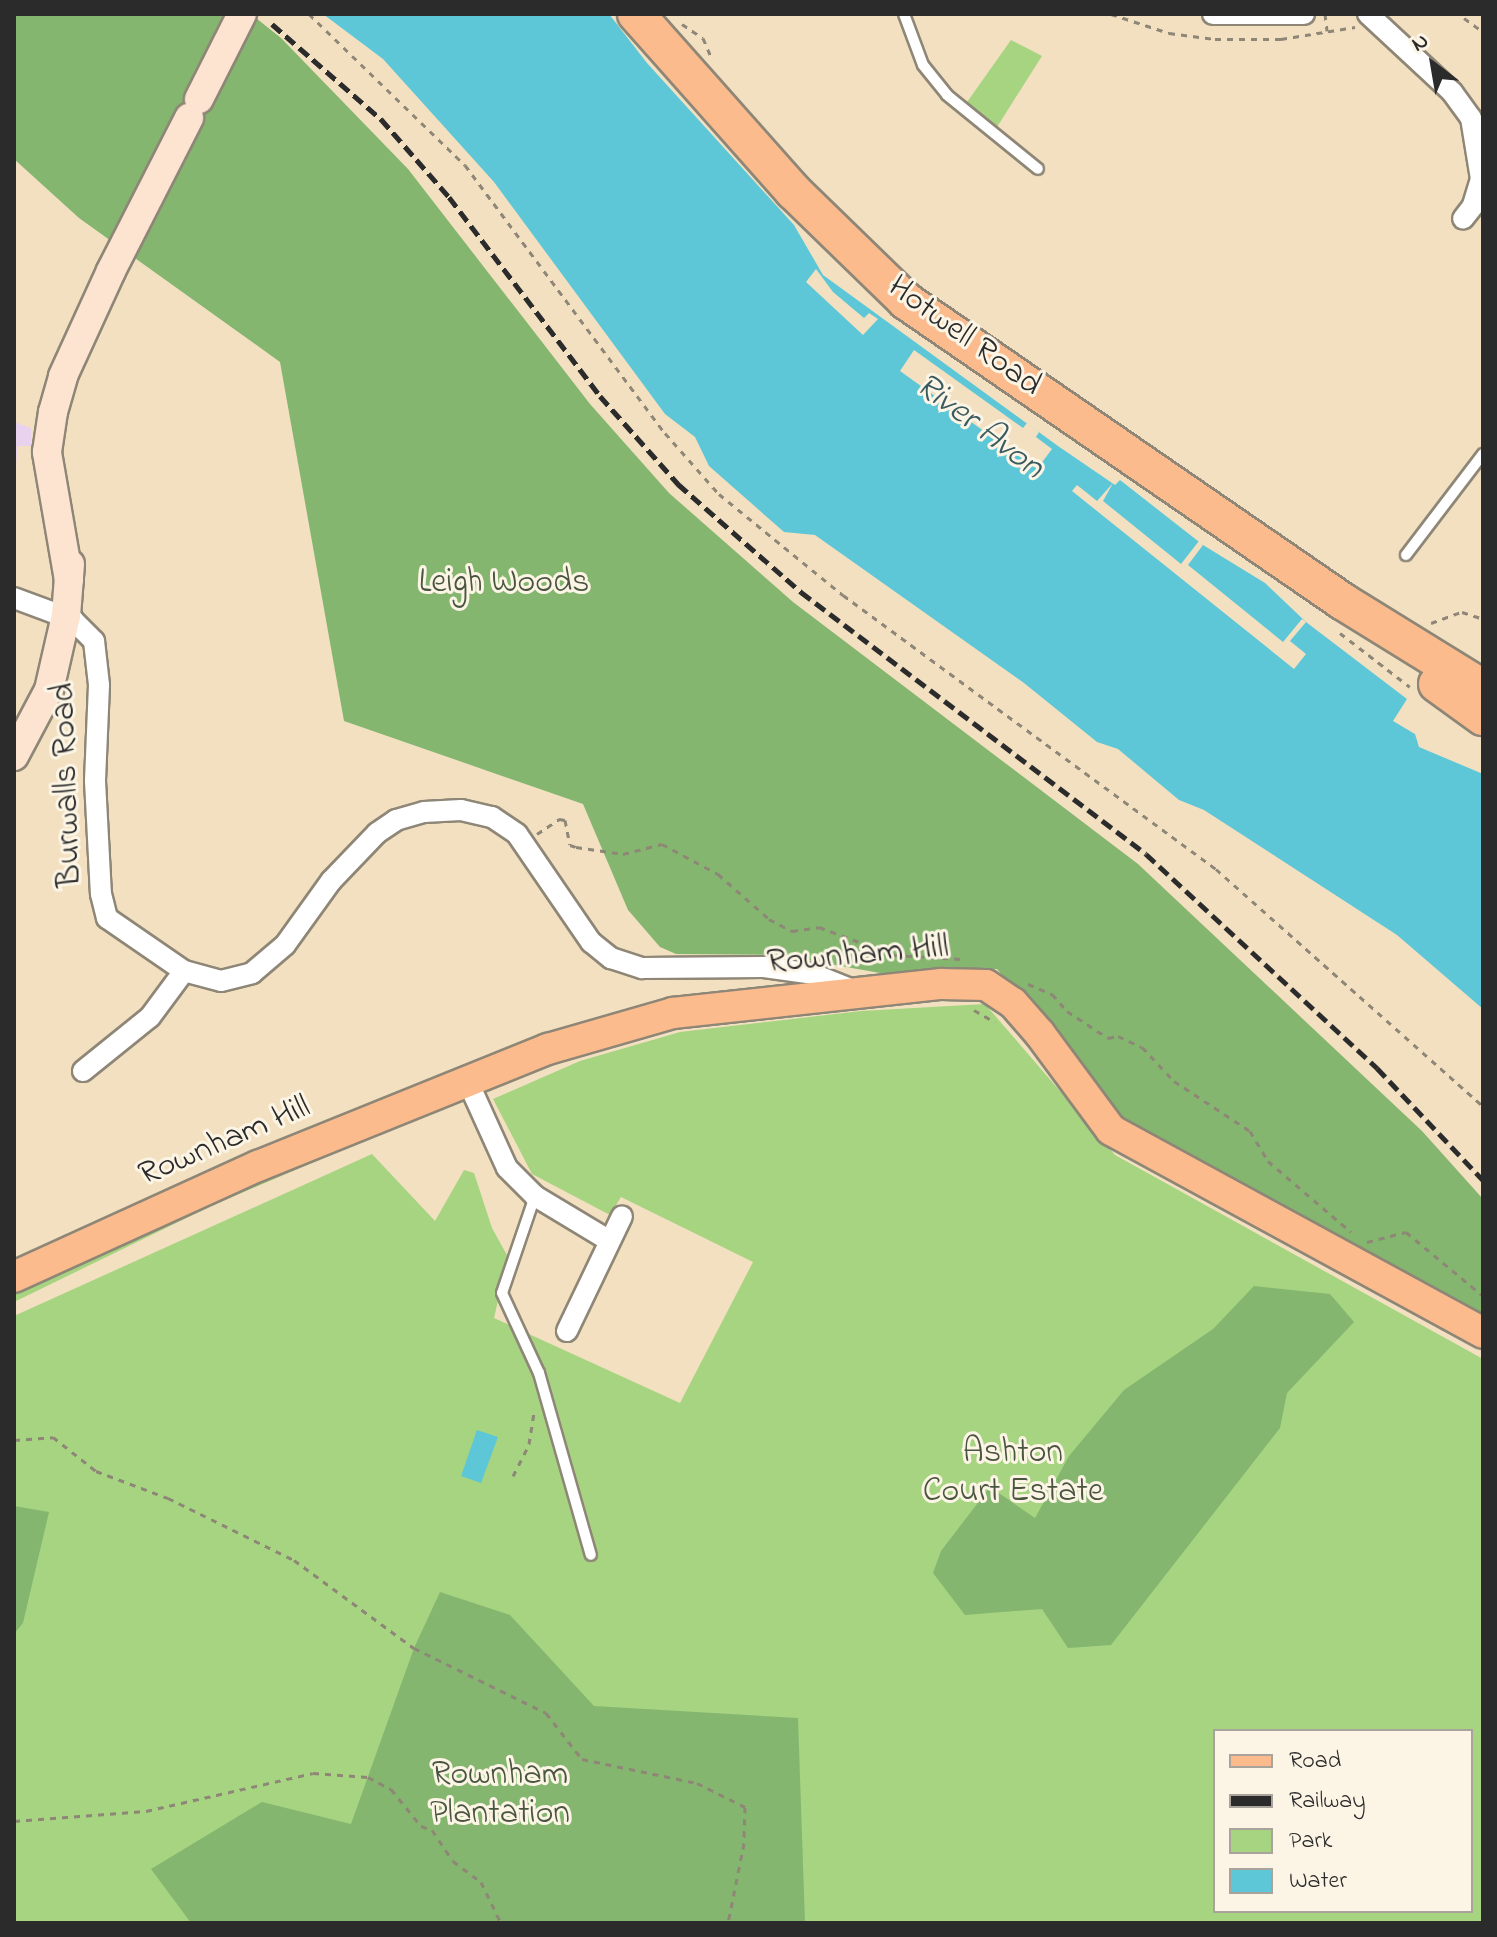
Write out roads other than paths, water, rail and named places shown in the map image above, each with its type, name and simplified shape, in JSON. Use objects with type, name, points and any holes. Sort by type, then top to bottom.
[{"type":"highway","name":"Hotwell Road","points":[[636,14],[793,191],[906,301],[1342,601],[1483,688]]},
{"type":"highway","name":"Hotwell Road","points":[[1342,601],[1421,672],[1483,717]]},
{"type":"main road","points":[[14,756],[49,690],[66,616],[71,541],[52,423],[73,352],[242,14]]},
{"type":"main road","name":"Rownham Hill","points":[[14,1277],[258,1166],[548,1049],[673,1013],[857,992],[986,985],[1013,1003],[1040,1034],[1111,1130],[1483,1333]]},
{"type":"street","points":[[1213,14],[1304,14]]},
{"type":"street","points":[[1368,14],[1468,113],[1477,135],[1481,179],[1475,202],[1463,219]]},
{"type":"street","points":[[14,598],[66,616]]},
{"type":"street","name":"Burwalls Road","points":[[66,616],[91,635],[96,650],[96,796],[107,918],[184,971],[221,981],[252,973],[285,945],[331,881],[377,833],[396,820],[424,812],[461,810],[492,817],[517,834],[591,942],[611,958],[642,968],[764,967],[813,974],[857,992]]},
{"type":"street","points":[[83,1071],[150,1017],[184,971]]},
{"type":"street","points":[[468,1082],[507,1168],[535,1196],[610,1241]]},
{"type":"street","points":[[567,1331],[622,1216]]},
{"type":"lane","points":[[904,14],[923,65],[947,95],[1038,169]]},
{"type":"lane","points":[[1406,555],[1483,454]]},
{"type":"lane","points":[[535,1196],[502,1293],[531,1351],[591,1555]]},
{"type":"water","name":"River Avon","points":[[323,14],[609,14],[647,63],[794,225],[823,275],[1058,446],[1115,485],[1120,480],[1203,545],[1265,583],[1306,622],[1407,699],[1393,721],[1415,734],[1419,747],[1483,774],[1483,1009],[1397,935],[1204,810],[1179,800],[1118,749],[1097,742],[1024,683],[815,535],[784,532],[709,466],[695,437],[665,414],[494,182],[383,59]]},
{"type":"water","points":[[477,1430],[498,1437],[481,1483],[461,1476]]},
{"type":"railway","points":[[272,24],[381,119],[449,197],[600,396],[678,484],[801,592],[1146,854],[1377,1068],[1483,1180]]},
{"type":"park label","name":"Leigh Woods","points":[[504,584]]},
{"type":"park label","name":"Ashton Court Estate","points":[[1013,1472]]},
{"type":"park label","name":"Rownham Plantation","points":[[500,1794]]}]
